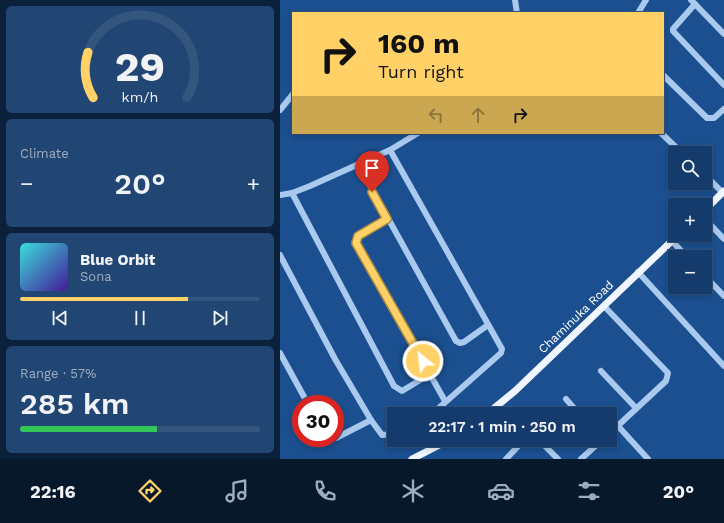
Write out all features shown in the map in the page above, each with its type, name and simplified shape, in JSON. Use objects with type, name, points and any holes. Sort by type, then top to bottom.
[{"type":"main road","points":[[712,203],[723,192]]},
{"type":"main road","name":"Chaminuka Road","points":[[496,407],[515,392],[671,242]]},
{"type":"main road","points":[[412,459],[435,447]]},
{"type":"street","points":[[515,0],[517,12]]},
{"type":"street","points":[[639,12],[646,0]]},
{"type":"street","points":[[724,34],[693,2],[673,30],[724,84]]},
{"type":"street","points":[[664,76],[707,118],[714,118],[724,109]]},
{"type":"street","points":[[280,110],[292,95]]},
{"type":"street","points":[[280,195],[292,194],[390,150],[416,134]]},
{"type":"street","points":[[662,134],[675,146]]},
{"type":"street","points":[[390,150],[502,349],[500,353],[439,407]]},
{"type":"street","points":[[358,164],[387,219],[456,341],[460,343],[464,342],[488,325]]},
{"type":"street","points":[[712,182],[723,192]]},
{"type":"street","points":[[292,194],[394,386],[402,391],[430,374]]},
{"type":"street","points":[[387,219],[358,236],[356,241],[445,401]]},
{"type":"street","points":[[712,226],[724,239]]},
{"type":"street","points":[[673,242],[680,250]]},
{"type":"street","points":[[280,255],[335,359],[371,420],[382,435],[387,436]]},
{"type":"street","points":[[638,272],[724,366]]},
{"type":"street","points":[[712,283],[724,296]]},
{"type":"street","points":[[604,306],[667,370],[666,381],[618,426],[648,459]]},
{"type":"street","points":[[280,353],[303,395]]},
{"type":"street","points":[[601,371],[636,408]]},
{"type":"street","points":[[566,399],[573,407]]},
{"type":"street","points":[[344,434],[371,420]]},
{"type":"street","points":[[506,459],[517,447]]},
{"type":"street","points":[[546,447],[558,459]]},
{"type":"street","points":[[581,459],[594,447]]},
{"type":"route","points":[[372,192],[387,219],[358,236],[356,243],[423,361]]}]
